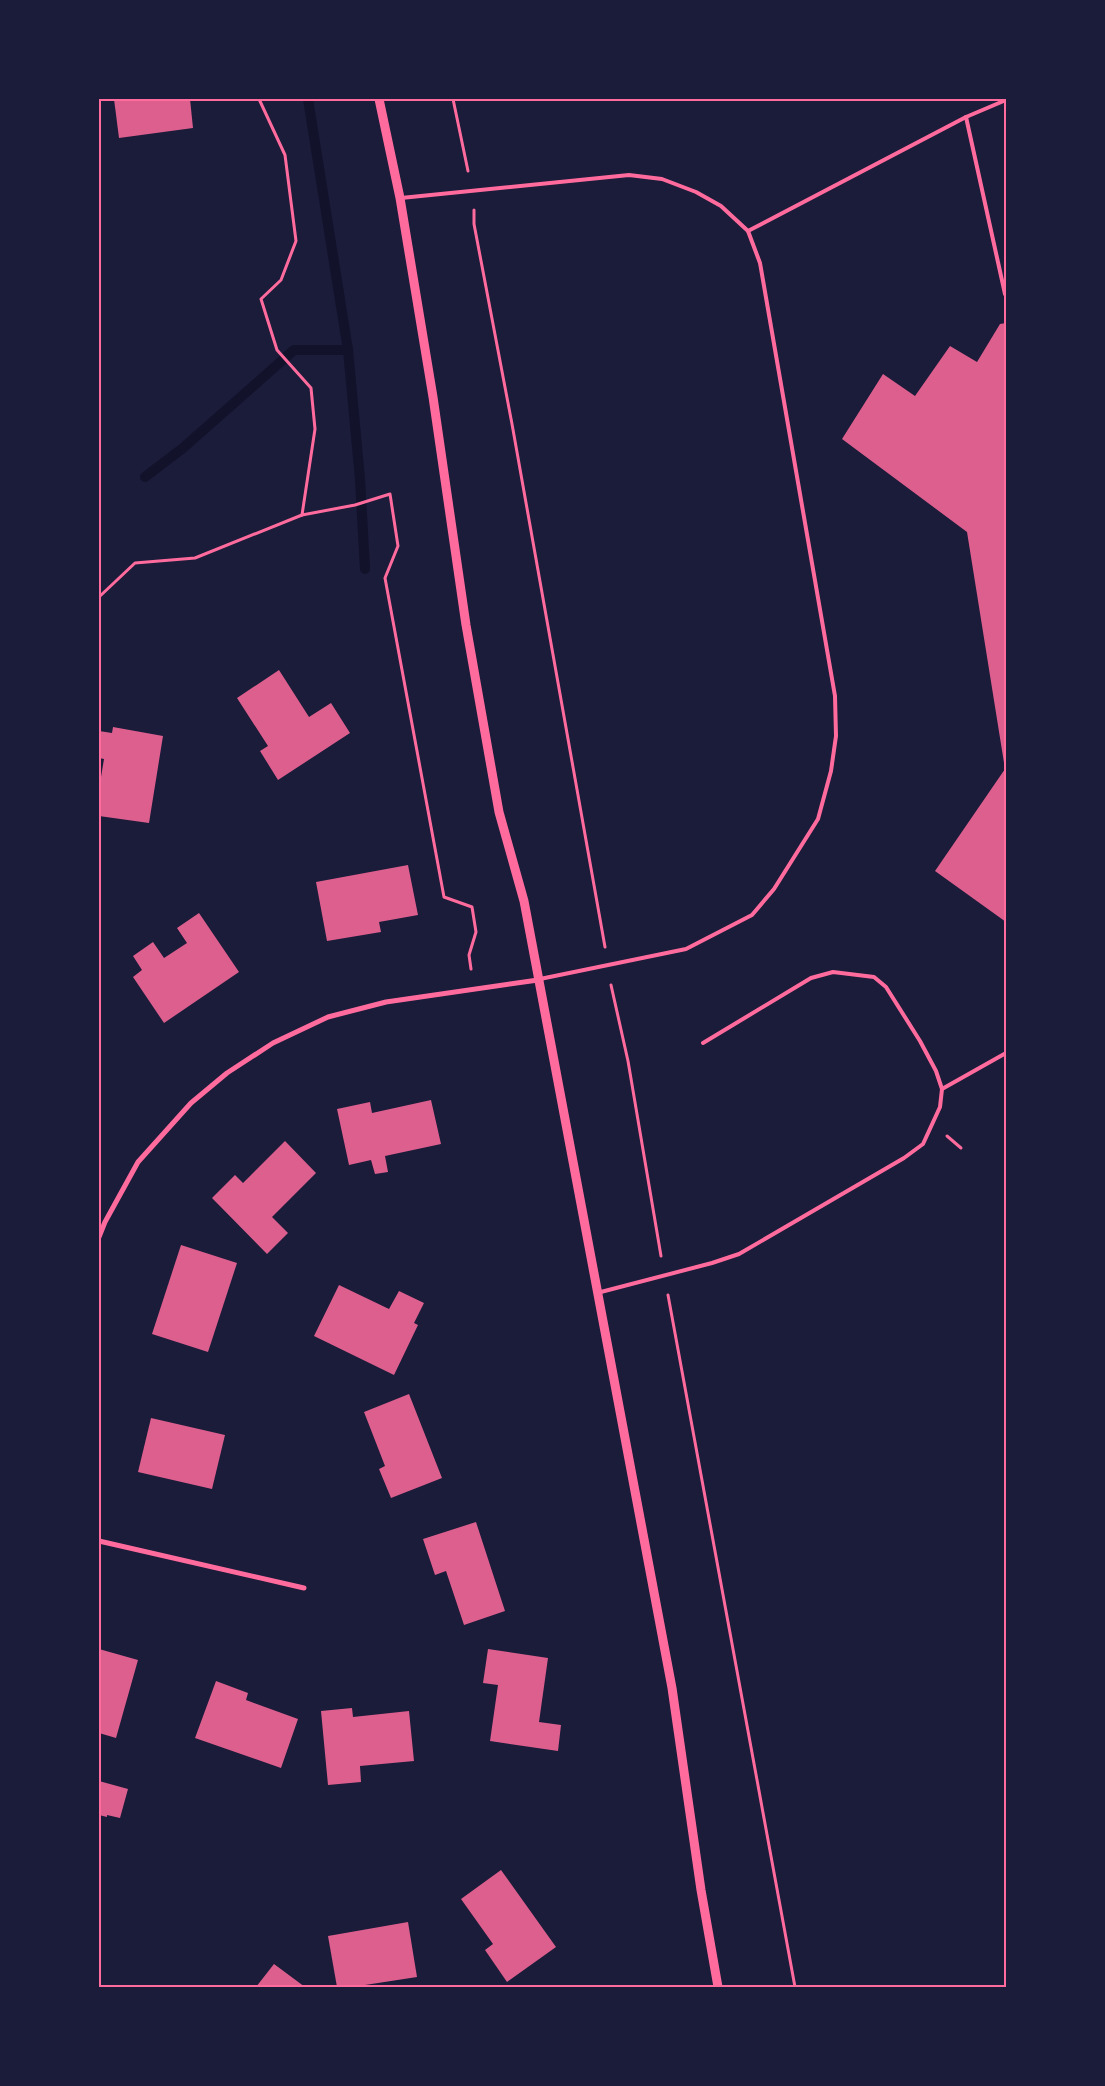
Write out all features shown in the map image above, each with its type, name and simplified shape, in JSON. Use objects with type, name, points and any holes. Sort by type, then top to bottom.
[{"type":"street","points":[[379,99],[400,198],[433,397],[466,625],[500,812],[524,901],[672,1688],[700,1890],[718,1987]]},
{"type":"street","points":[[99,1237],[105,1222],[138,1162],[191,1103],[227,1073],[273,1043],[311,1024],[386,1002],[538,980]]},
{"type":"street","points":[[99,1219],[105,1222]]},
{"type":"street","points":[[99,1541],[304,1588]]},
{"type":"lane","points":[[748,231],[966,118],[1006,100]]},
{"type":"lane","points":[[966,118],[1005,294]]},
{"type":"lane","points":[[400,198],[587,178],[629,175],[662,179],[696,192],[721,206],[748,231],[760,263],[835,696],[836,736],[831,772],[818,819],[774,888],[752,916],[686,950],[538,980]]},
{"type":"lane","points":[[597,1293],[739,1254],[904,1158],[923,1144],[940,1107],[942,1089],[926,1051],[886,987],[874,977],[833,972],[811,978],[704,1043]]},
{"type":"lane","points":[[942,1089],[1006,1053]]},
{"type":"path","points":[[259,99],[285,156],[296,241],[280,280],[261,299],[277,350],[311,388],[314,429],[302,515]]},
{"type":"path","points":[[453,99],[472,191],[474,224],[512,424],[607,965],[628,1061],[664,1276],[795,1987]]},
{"type":"path","points":[[99,597],[135,563],[195,558],[302,515],[355,505],[390,494],[398,546],[385,578],[444,897],[472,907],[476,932],[469,955],[474,989]]},
{"type":"building","points":[[114,99],[190,99],[193,128],[119,138]]},
{"type":"building","points":[[1006,323],[1006,922],[935,871],[1005,769],[967,532],[842,439],[883,374],[915,396],[950,346],[977,362],[1000,324]]},
{"type":"building","points":[[279,670],[309,717],[331,703],[350,733],[278,780],[260,751],[268,746],[237,698]]},
{"type":"building","points":[[113,727],[163,736],[149,823],[99,816],[99,789],[104,759],[99,758],[99,731],[112,733]]},
{"type":"building","points":[[408,865],[418,915],[379,922],[381,932],[327,941],[316,882]]},
{"type":"building","points":[[199,913],[239,972],[164,1023],[133,977],[142,970],[133,956],[153,942],[164,958],[187,943],[177,928]]},
{"type":"building","points":[[431,1100],[441,1144],[385,1156],[388,1172],[375,1174],[371,1160],[349,1165],[337,1109],[370,1102],[372,1113]]},
{"type":"building","points":[[285,1141],[316,1173],[272,1217],[288,1233],[267,1254],[212,1198],[235,1175],[243,1183]]},
{"type":"building","points":[[181,1245],[237,1263],[208,1352],[152,1334]]},
{"type":"building","points":[[339,1285],[389,1309],[399,1291],[424,1303],[414,1323],[418,1325],[394,1375],[314,1336]]},
{"type":"building","points":[[409,1394],[442,1478],[391,1498],[379,1469],[385,1466],[364,1412]]},
{"type":"building","points":[[151,1418],[225,1435],[212,1489],[138,1472]]},
{"type":"building","points":[[476,1522],[505,1611],[464,1625],[446,1571],[435,1575],[423,1539]]},
{"type":"building","points":[[99,1649],[138,1660],[116,1738],[99,1733]]},
{"type":"building","points":[[488,1649],[548,1658],[539,1722],[561,1725],[558,1751],[490,1741],[498,1685],[483,1683]]},
{"type":"building","points":[[216,1681],[248,1693],[246,1700],[298,1719],[281,1768],[195,1738]]},
{"type":"building","points":[[352,1708],[353,1717],[409,1711],[414,1761],[360,1766],[361,1782],[328,1785],[321,1711]]},
{"type":"building","points":[[99,1781],[128,1789],[120,1818],[99,1815]]},
{"type":"building","points":[[501,1870],[556,1947],[507,1982],[485,1950],[493,1944],[461,1899]]},
{"type":"building","points":[[408,1922],[417,1977],[352,1987],[337,1987],[328,1936]]},
{"type":"building","points":[[274,1964],[305,1987],[256,1987]]},
{"type":"waterway","points":[[145,477],[183,448],[294,350],[348,350],[308,99]]},
{"type":"waterway","points":[[348,350],[360,479],[365,569]]}]
